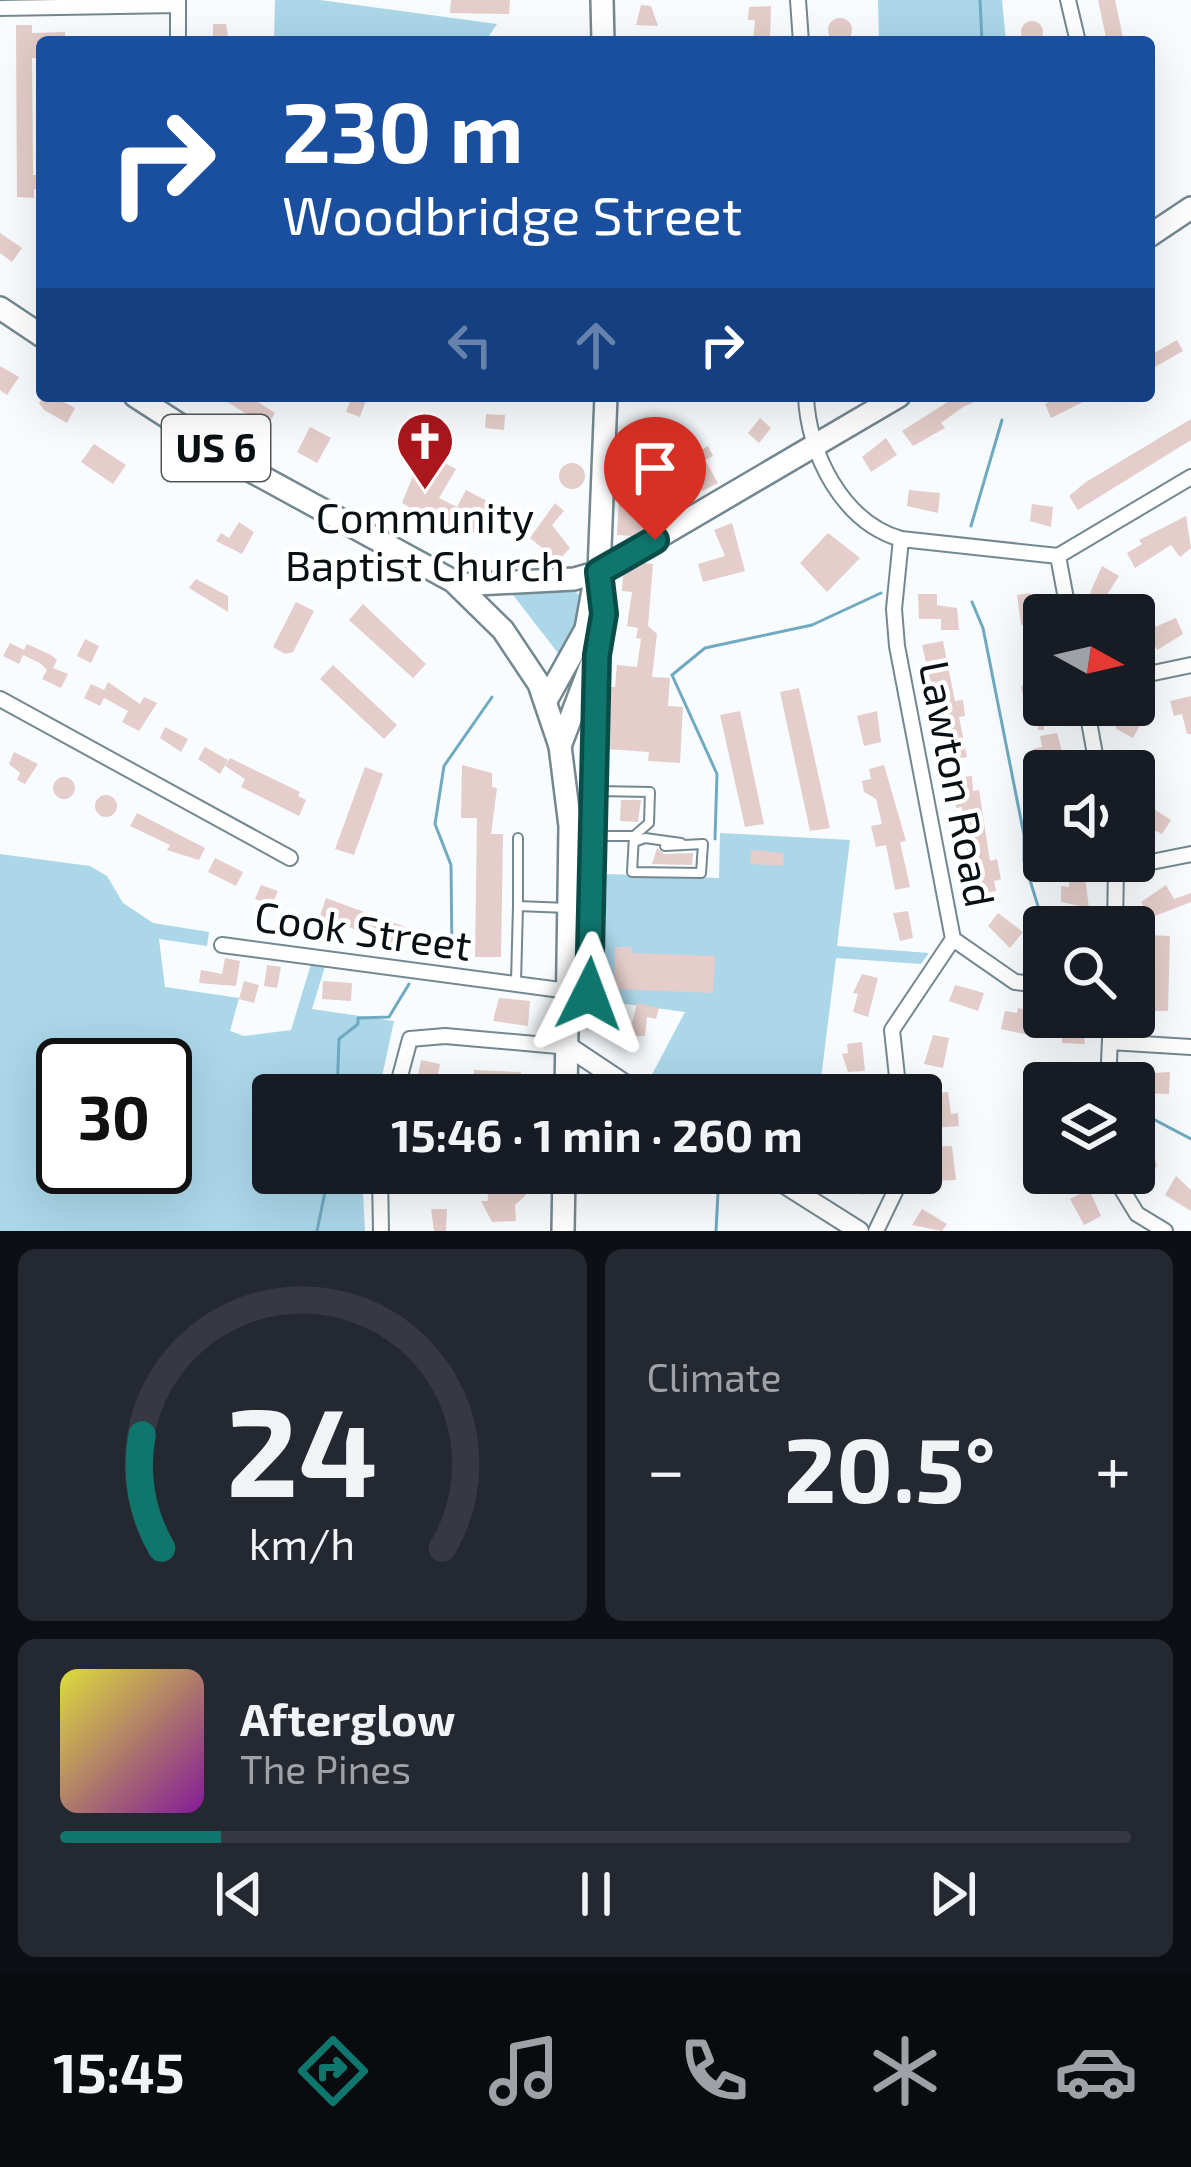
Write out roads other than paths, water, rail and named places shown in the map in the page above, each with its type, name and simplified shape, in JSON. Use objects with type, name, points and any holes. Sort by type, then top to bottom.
[{"type":"main road","points":[[602,0],[603,36]]},
{"type":"main road","points":[[1155,232],[1191,208]]},
{"type":"main road","points":[[0,308],[36,331]]},
{"type":"main road","name":"US 6","points":[[144,402],[253,472],[459,585],[503,630],[547,699],[560,746],[569,813],[567,1074]]},
{"type":"main road","points":[[560,746],[597,655],[604,614],[599,572],[606,402]]},
{"type":"main road","points":[[459,585],[574,579],[599,572],[890,402]]},
{"type":"main road","points":[[547,699],[586,629],[599,572]]},
{"type":"main road","points":[[563,1231],[564,1194]]},
{"type":"street","points":[[798,0],[801,36]]},
{"type":"street","points":[[1068,0],[1077,36]]},
{"type":"street","points":[[0,8],[178,2],[178,36]]},
{"type":"street","points":[[807,402],[812,451],[856,515],[881,534],[901,539],[1058,556],[1191,477]]},
{"type":"street","name":"Lawton Road","points":[[896,1074],[892,1030],[953,939],[897,646],[894,609],[901,539]]},
{"type":"street","points":[[1058,556],[1065,594]]},
{"type":"street","points":[[568,1038],[590,987],[597,655]]},
{"type":"street","points":[[1155,673],[1191,665]]},
{"type":"street","points":[[0,699],[290,858]]},
{"type":"street","points":[[1155,859],[1191,854]]},
{"type":"street","points":[[953,939],[1023,983]]},
{"type":"street","name":"Cook Street","points":[[222,945],[568,991]]},
{"type":"street","points":[[401,1074],[410,1039],[445,1036],[568,1038],[614,1074]]},
{"type":"street","points":[[1109,1062],[1110,1038]]},
{"type":"street","points":[[1110,1042],[1191,1047]]},
{"type":"street","points":[[380,1194],[381,1231]]},
{"type":"street","points":[[801,1194],[860,1231]]},
{"type":"street","points":[[876,1231],[894,1194]]},
{"type":"street","points":[[1125,1194],[1137,1214],[1166,1231]]},
{"type":"lane","points":[[595,836],[636,840],[704,844],[701,873],[632,872],[636,840],[649,823],[650,792],[597,791]]},
{"type":"lane","points":[[515,985],[518,838]]},
{"type":"lane","points":[[636,840],[660,846],[682,843]]},
{"type":"lane","points":[[518,906],[569,908]]},
{"type":"waterway","points":[[980,0],[982,36]]},
{"type":"waterway","points":[[971,526],[1002,420]]},
{"type":"waterway","points":[[715,839],[717,774],[672,675],[705,648],[812,625],[881,593]]},
{"type":"waterway","points":[[972,602],[983,628],[1024,835],[1024,861],[1038,906]]},
{"type":"waterway","points":[[452,956],[451,865],[435,824],[444,766],[492,697]]},
{"type":"waterway","points":[[338,1074],[339,1039],[358,1024],[358,1018],[389,1017],[409,984]]},
{"type":"waterway","points":[[1155,1120],[1191,1139]]},
{"type":"waterway","points":[[317,1231],[325,1194]]},
{"type":"waterway","points":[[716,1231],[718,1194]]},
{"type":"place","name":"Community Baptist Church","points":[[425,492]]}]
